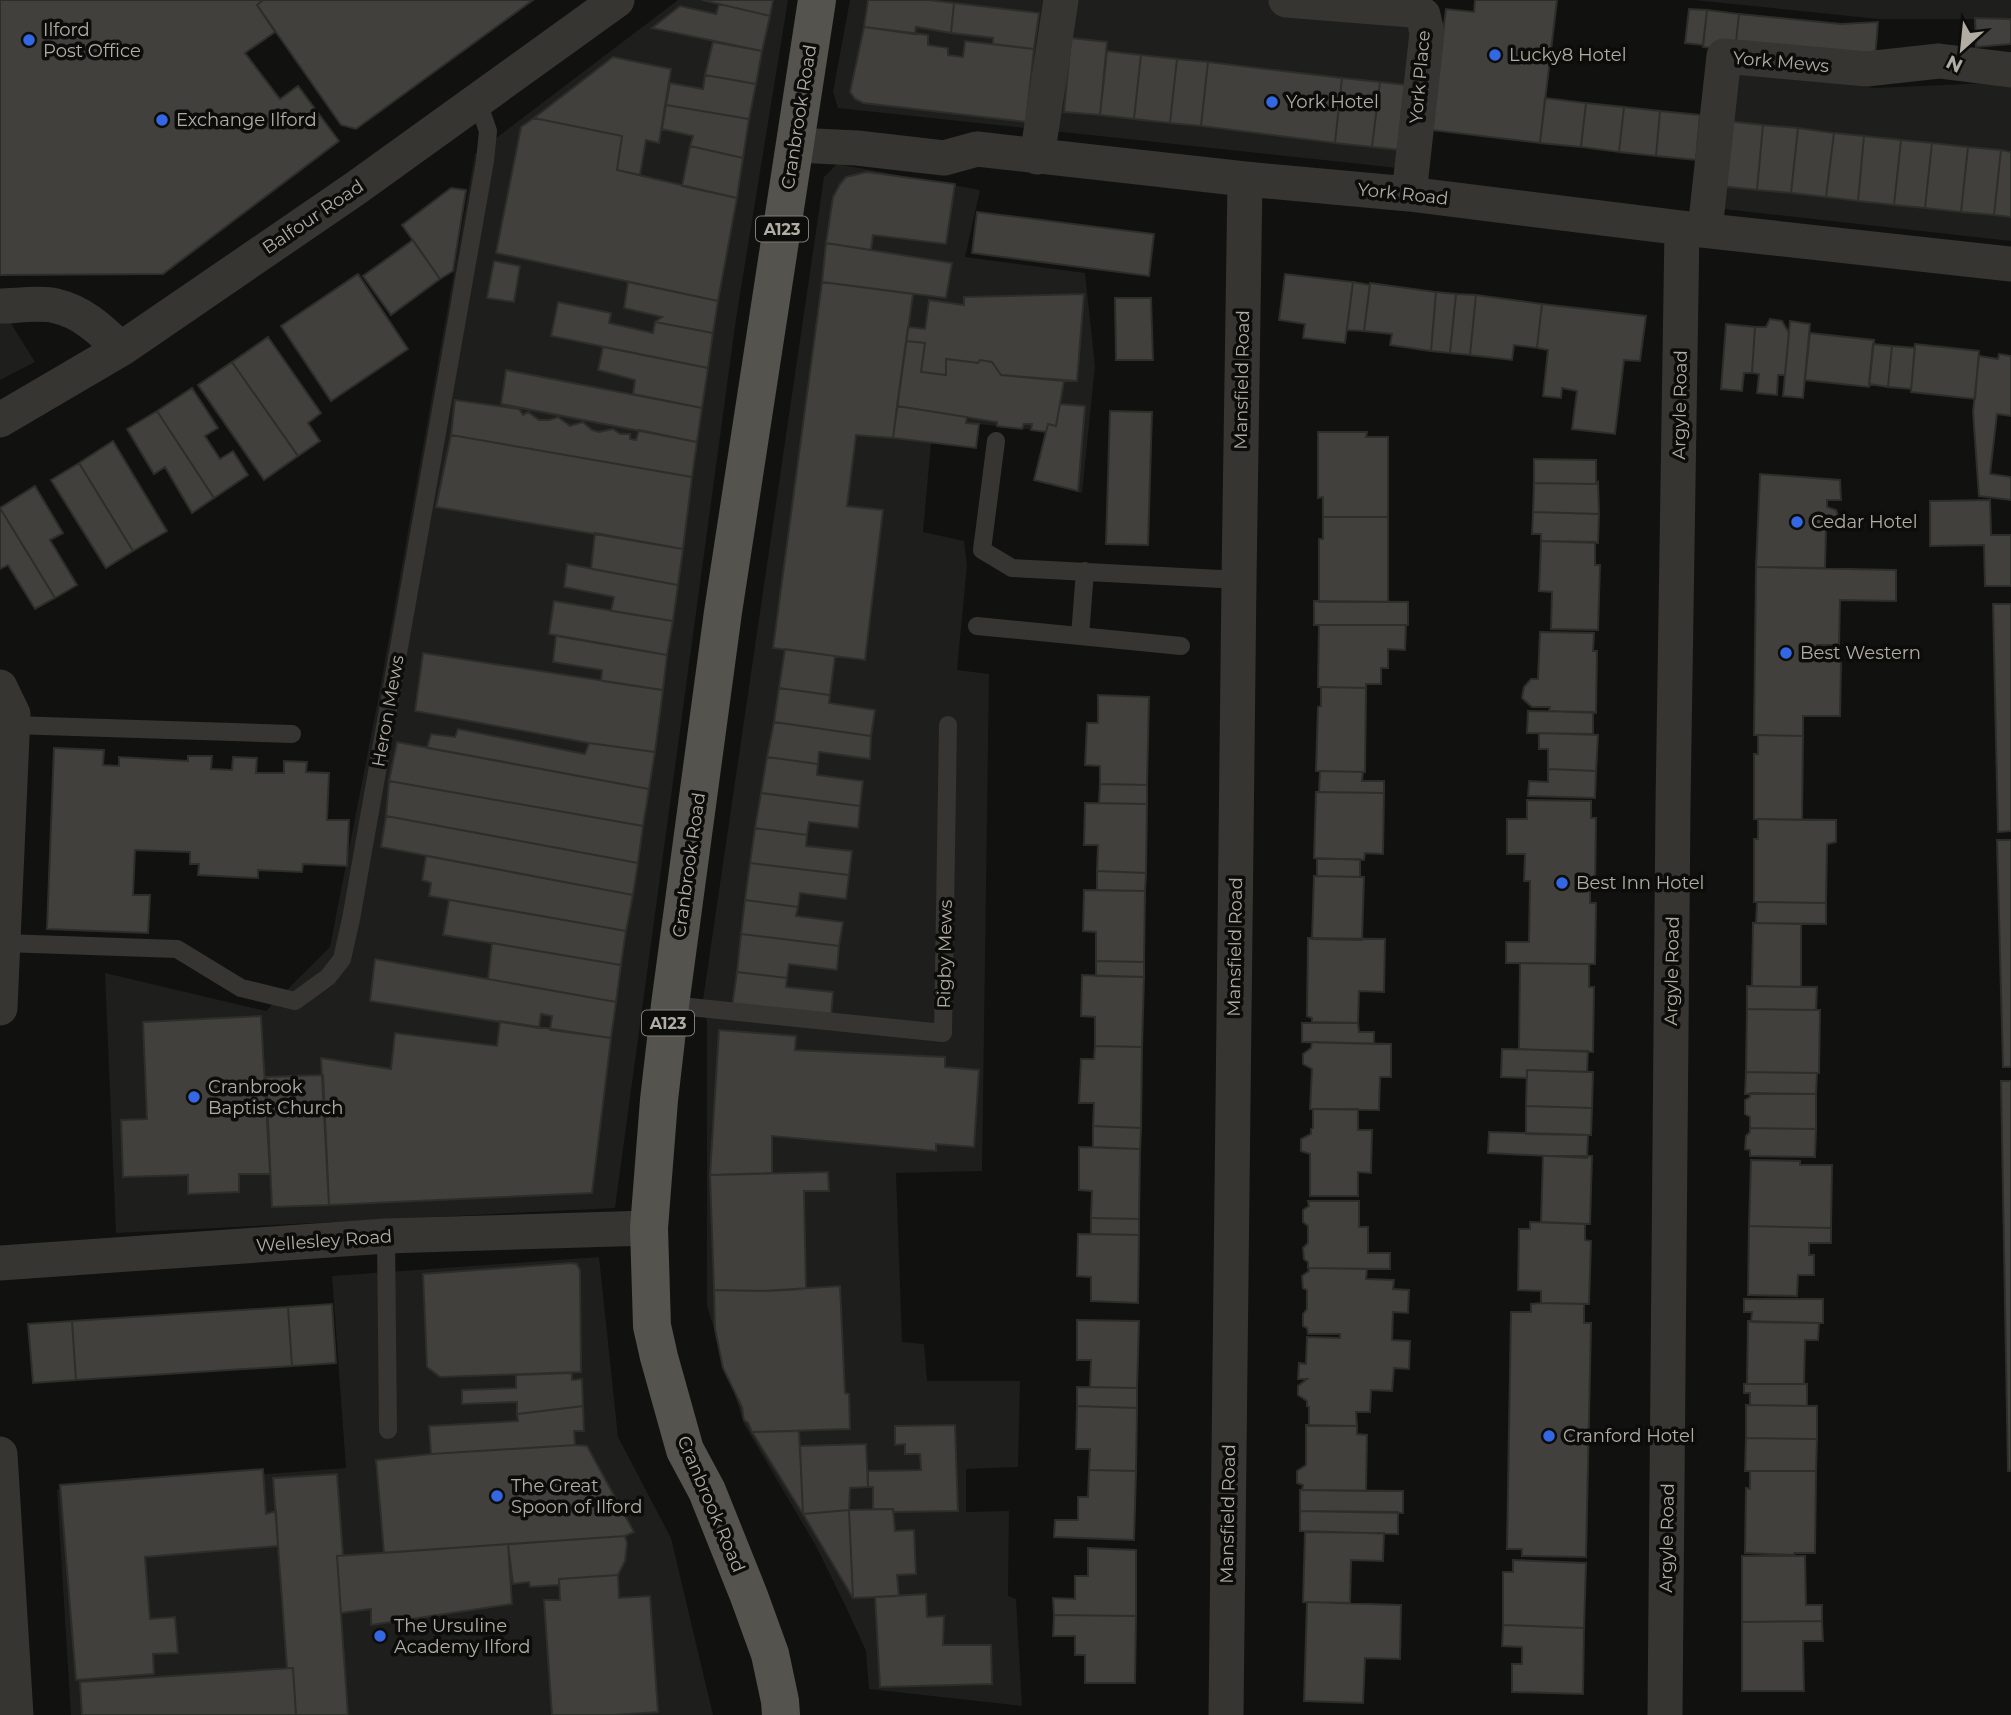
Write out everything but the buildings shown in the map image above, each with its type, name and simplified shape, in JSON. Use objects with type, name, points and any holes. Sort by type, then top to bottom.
[{"type":"main road","name":"Cranbrook Road","points":[[781,1715],[770,1654],[707,1491],[685,1450],[659,1357],[652,1326],[649,1228],[670,1005],[723,612],[817,0]]},
{"type":"street","name":"Balfour Road","points":[[11,414],[121,349],[356,188],[617,0]]},
{"type":"street","points":[[1037,157],[1061,0]]},
{"type":"street","name":"York Place","points":[[1286,0],[1412,10],[1423,15],[1427,33],[1409,194]]},
{"type":"street","name":"York Mews","points":[[1693,229],[1724,56],[1866,69],[1939,61],[2011,70]]},
{"type":"street","name":"York Road","points":[[795,145],[857,148],[944,158],[977,149],[1409,194],[2011,264]]},
{"type":"street","name":"Mansfield Road","points":[[1226,1715],[1245,179]]},
{"type":"street","name":"Argyle Road","points":[[1665,1715],[1673,805],[1693,229]]},
{"type":"street","points":[[0,306],[55,305],[81,315],[121,349]]},
{"type":"street","points":[[0,687],[13,714],[0,1009]]},
{"type":"street","name":"Wellesley Road","points":[[0,1266],[386,1236],[649,1228]]},
{"type":"street","points":[[0,1454],[16,1715]]},
{"type":"lane","name":"Heron Mews","points":[[4,943],[177,948],[241,988],[295,1001],[328,977],[342,959],[485,161],[488,131],[478,102]]},
{"type":"lane","points":[[996,441],[982,550],[1012,568],[1239,580]]},
{"type":"lane","points":[[1080,636],[1085,571]]},
{"type":"lane","points":[[977,626],[1181,646]]},
{"type":"lane","points":[[12,725],[292,734]]},
{"type":"lane","name":"Rigby Mews","points":[[670,1005],[943,1033],[948,725]]},
{"type":"lane","points":[[386,1236],[388,1430]]},
{"type":"shaded area","points":[[678,0],[788,0],[736,319],[615,1208],[116,1233],[105,973],[266,1011],[330,947],[379,695],[475,154]]},
{"type":"shaded area","points":[[850,0],[1430,0],[1407,169],[838,108],[833,92]]},
{"type":"shaded area","points":[[1694,0],[2011,0],[2011,19],[1879,19]]},
{"type":"shaded area","points":[[1735,72],[1876,88],[2011,82],[2011,241],[1714,208]]},
{"type":"shaded area","points":[[837,164],[980,190],[965,257],[1085,273],[1095,366],[1082,493],[1034,480],[1045,431],[979,424],[976,448],[931,443],[923,532],[964,541],[967,565],[957,670],[989,674],[982,1171],[896,1173],[902,1342],[924,1344],[927,1381],[1020,1381],[1018,1467],[966,1469],[966,1512],[1009,1511],[1008,1596],[1016,1599],[1022,1706],[869,1689],[866,1651],[816,1546],[744,1424],[707,1306],[707,1023],[703,1000],[824,177]]},
{"type":"shaded area","points":[[0,322],[10,322],[35,362],[0,380]]},
{"type":"shaded area","name":"The Ursuline Academy Ilford","points":[[599,1257],[618,1437],[671,1538],[713,1715],[71,1715],[57,1490],[346,1468],[332,1276]]},
{"type":"place","name":"Ilford Post Office","points":[[29,40]]},
{"type":"place","name":"Lucky8 Hotel","points":[[1495,55]]},
{"type":"place","name":"York Hotel","points":[[1272,102]]},
{"type":"place","name":"Exchange Ilford","points":[[162,120]]},
{"type":"place","name":"Cedar Hotel","points":[[1797,522]]},
{"type":"place","name":"Best Western","points":[[1786,653]]},
{"type":"place","name":"Best Inn Hotel","points":[[1562,883]]},
{"type":"place","name":"Cranbrook Baptist Church","points":[[194,1097]]},
{"type":"place","name":"Cranford Hotel","points":[[1549,1436]]},
{"type":"place","name":"The Great Spoon of Ilford","points":[[497,1496]]},
{"type":"place","name":"The Ursuline Academy Ilford","points":[[380,1636]]}]
